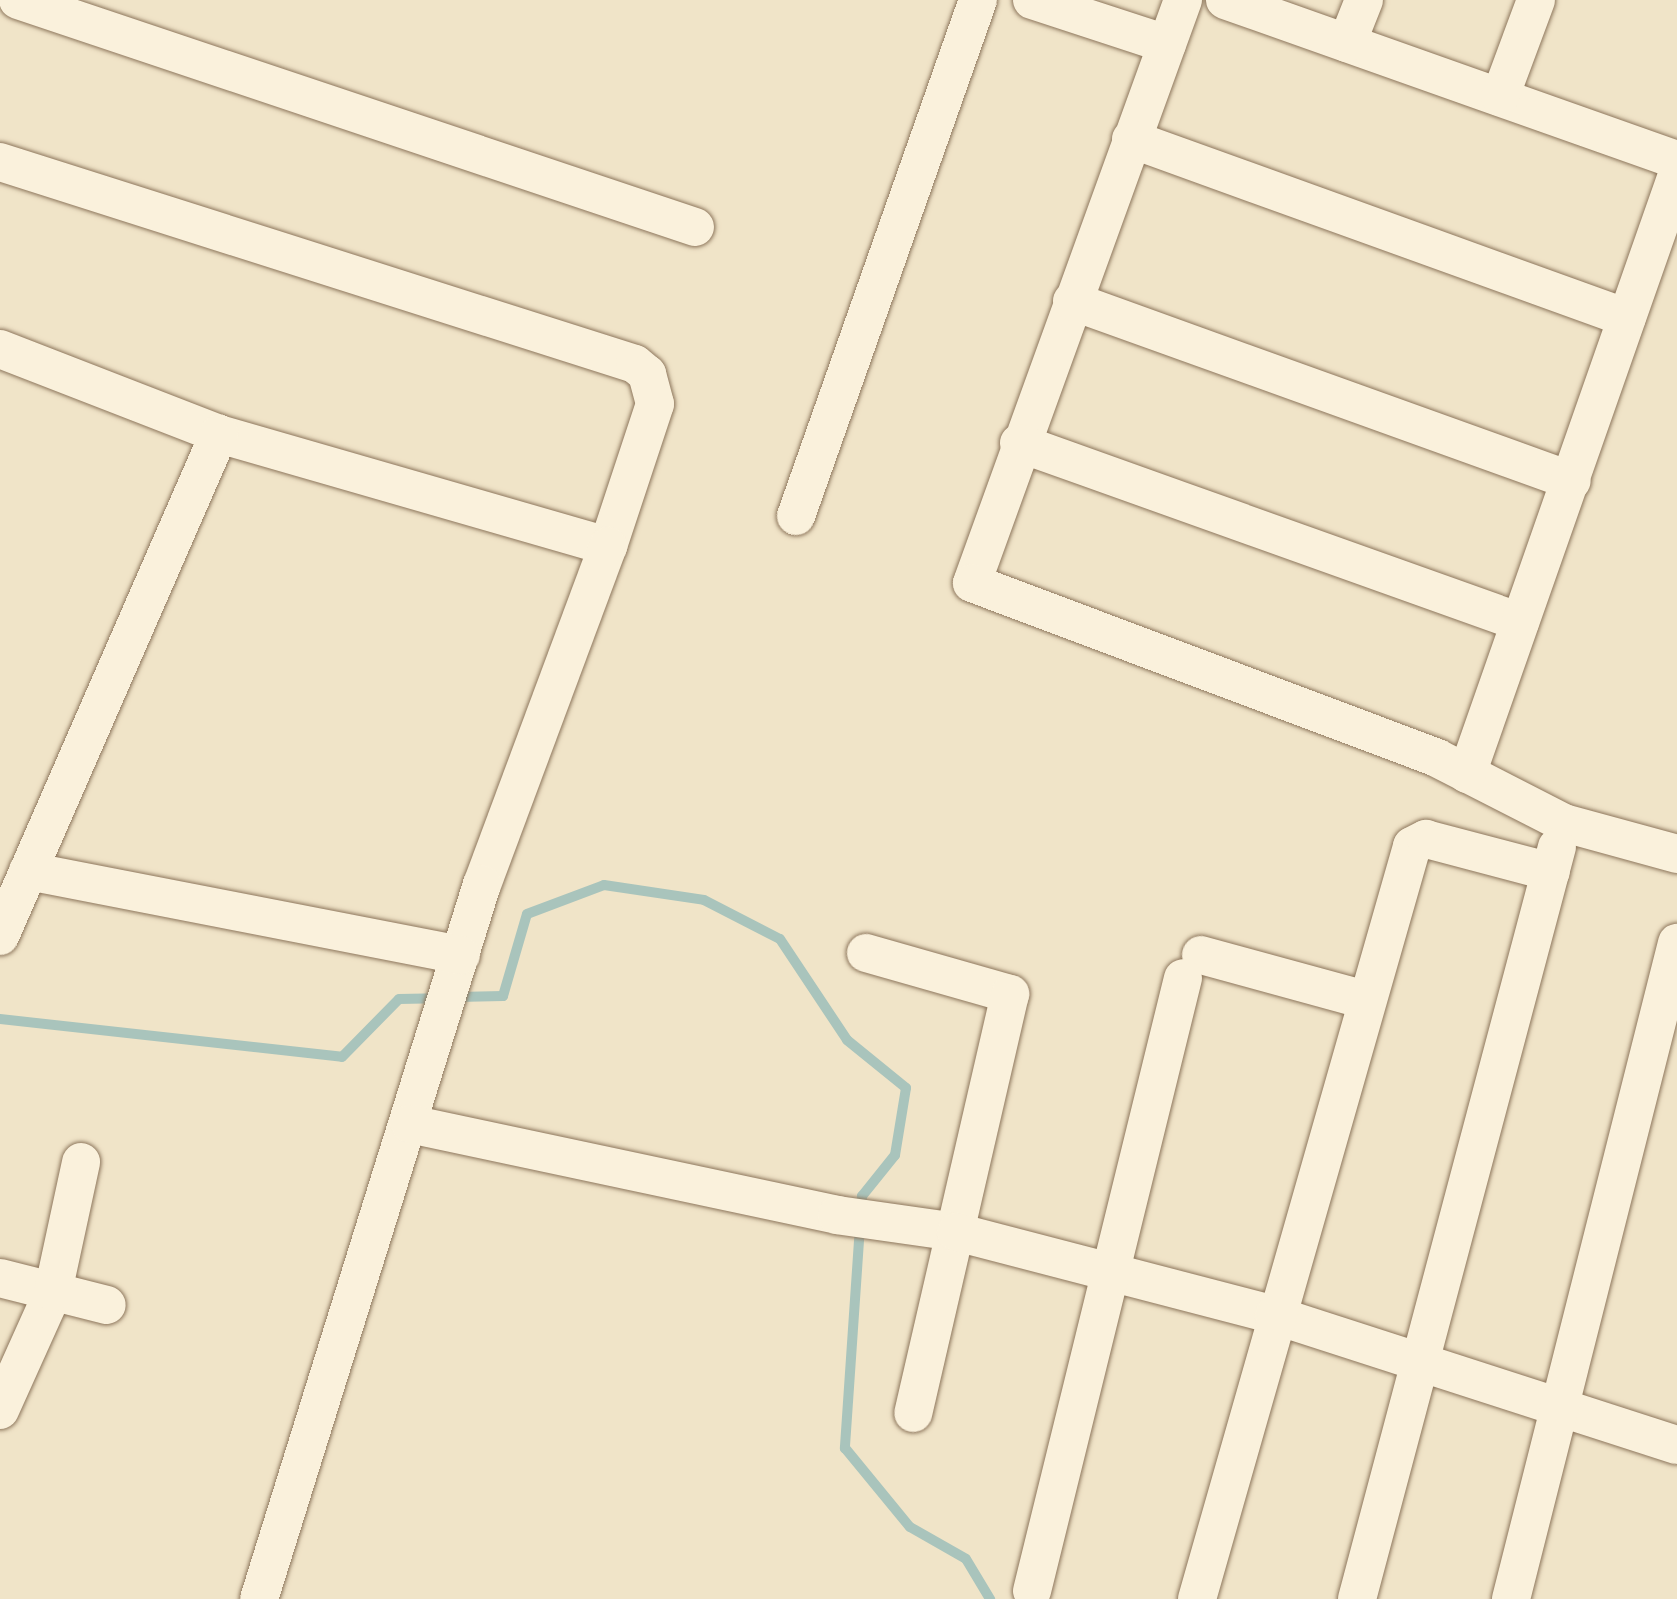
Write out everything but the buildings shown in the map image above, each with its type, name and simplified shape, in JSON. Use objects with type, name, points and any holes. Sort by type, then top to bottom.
[{"type":"street","points":[[18,0],[695,227]]},
{"type":"street","points":[[796,516],[978,0]]},
{"type":"street","points":[[1032,0],[1167,44]]},
{"type":"street","points":[[1183,0],[1019,443],[972,583],[1467,774],[1564,823],[1677,854]]},
{"type":"street","points":[[1225,0],[1677,160]]},
{"type":"street","points":[[1347,43],[1364,0]]},
{"type":"street","points":[[1500,97],[1536,0]]},
{"type":"street","points":[[1131,139],[1627,318]]},
{"type":"street","points":[[0,162],[635,364],[647,374],[655,404],[608,546],[458,966],[259,1599]]},
{"type":"street","points":[[1467,774],[1572,481],[1677,175]]},
{"type":"street","points":[[1072,301],[1572,481]]},
{"type":"street","points":[[0,349],[219,434],[608,546]]},
{"type":"street","points":[[0,936],[219,434]]},
{"type":"street","points":[[1019,443],[1520,622]]},
{"type":"street","points":[[1357,1599],[1564,823]]},
{"type":"street","points":[[1197,1599],[1353,1039],[1418,840],[1551,872]]},
{"type":"street","points":[[28,871],[458,966]]},
{"type":"street","points":[[1511,1599],[1677,943]]},
{"type":"street","points":[[866,953],[1010,994],[913,1413]]},
{"type":"street","points":[[1032,1591],[1192,967],[1366,1000]]},
{"type":"street","points":[[410,1124],[840,1215],[956,1232],[1274,1315],[1562,1405],[1677,1445]]},
{"type":"street","points":[[0,1410],[53,1292],[81,1162]]},
{"type":"street","points":[[0,1278],[107,1305]]},
{"type":"waterway","points":[[457,997],[503,996],[527,914],[604,885],[704,900],[780,939],[847,1040],[906,1088],[895,1155],[862,1196],[861,1211]]},
{"type":"waterway","points":[[0,1019],[342,1057],[399,999],[438,998]]},
{"type":"waterway","points":[[860,1226],[845,1448],[910,1527],[966,1559],[990,1599]]}]
